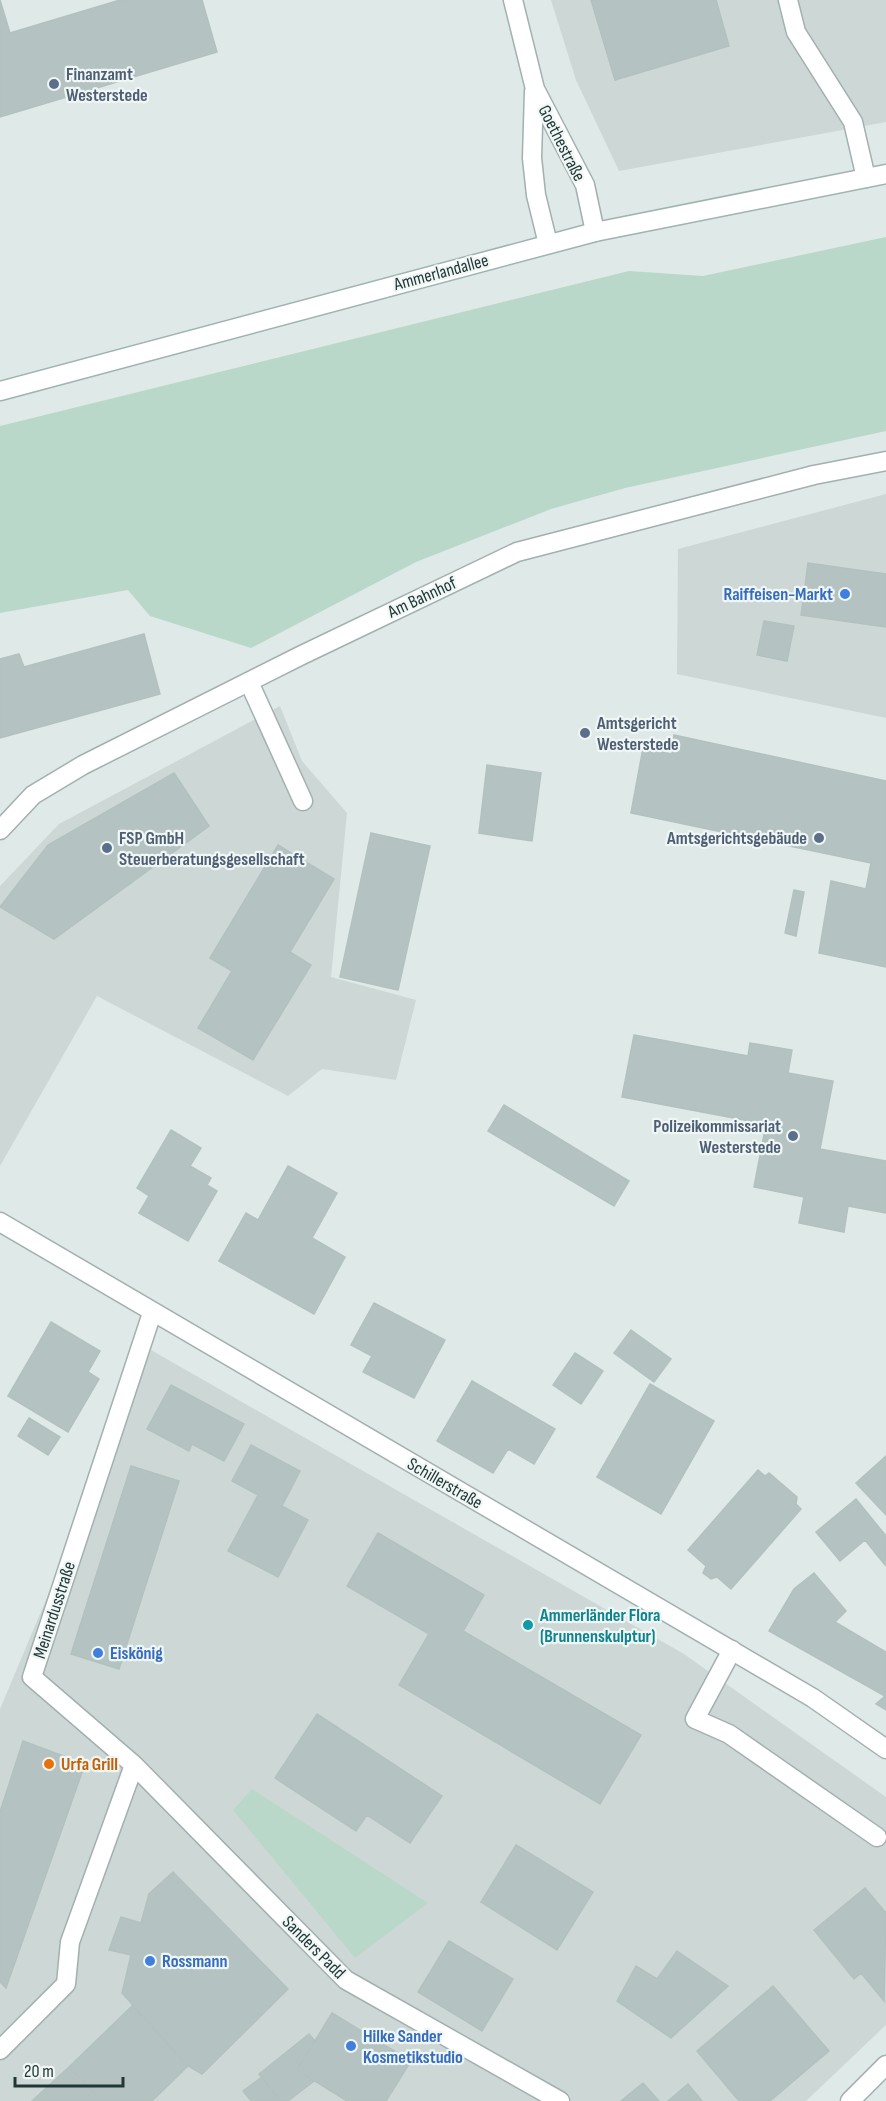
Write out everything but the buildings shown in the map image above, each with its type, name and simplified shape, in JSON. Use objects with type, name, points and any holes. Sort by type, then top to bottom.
[{"type":"street","name":"Goethestraße","points":[[513,0],[534,89],[585,185],[595,232]]},
{"type":"street","points":[[788,0],[796,32],[853,122],[866,178]]},
{"type":"street","name":"Goethestraße","points":[[534,89],[532,158],[536,195],[548,244]]},
{"type":"street","name":"Ammerlandallee","points":[[0,391],[595,232],[886,174]]},
{"type":"street","name":"Am Bahnhof","points":[[0,830],[33,795],[83,765],[517,552],[814,475],[886,461]]},
{"type":"street","points":[[249,682],[303,801]]},
{"type":"street","name":"Schillerstraße","points":[[0,1222],[813,1698],[886,1749]]},
{"type":"street","name":"Meinardusstraße","points":[[134,1766],[32,1677],[152,1313]]},
{"type":"street","points":[[732,1650],[695,1719],[729,1734],[877,1837]]},
{"type":"street","points":[[0,2050],[66,1984],[70,1942],[134,1766]]},
{"type":"street","name":"Sanders Padd","points":[[134,1766],[346,1980],[560,2101]]},
{"type":"street","points":[[850,2101],[886,2065]]},
{"type":"shaded area","points":[[551,0],[886,0],[886,122],[619,171],[576,80]]},
{"type":"shaded area","points":[[886,494],[886,718],[677,674],[678,549]]},
{"type":"shaded area","points":[[280,706],[302,761],[347,813],[331,977],[416,1000],[396,1080],[322,1069],[288,1096],[97,996],[0,1166],[0,886],[59,824]]},
{"type":"shaded area","points":[[151,1350],[684,1654],[886,1797],[886,2025],[806,2101],[0,2101],[0,1709]]},
{"type":"green space","points":[[886,237],[886,431],[625,488],[551,509],[416,562],[251,648],[150,616],[128,590],[0,613],[0,426],[629,271],[703,276]]},
{"type":"green space","points":[[252,1789],[428,1903],[355,1958],[233,1810]]},
{"type":"place","name":"Finanzamt Westerstede","points":[[54,84]]},
{"type":"place","name":"Raiffeisen-Markt","points":[[845,594]]},
{"type":"place","name":"Amtsgericht Westerstede","points":[[585,733]]},
{"type":"place","name":"Amtsgerichtsgebäude","points":[[819,838]]},
{"type":"place","name":"FSP GmbH Steuerberatungsgesellschaft","points":[[107,848]]},
{"type":"place","name":"Polizeikommissariat Westerstede","points":[[793,1136]]},
{"type":"place","name":"Ammerländer Flora (Brunnenskulptur)","points":[[528,1625]]},
{"type":"place","name":"Eiskönig","points":[[98,1653]]},
{"type":"place","name":"Urfa Grill","points":[[49,1764]]},
{"type":"place","name":"Rossmann","points":[[150,1961]]},
{"type":"place","name":"Hilke Sander Kosmetikstudio","points":[[351,2046]]}]
